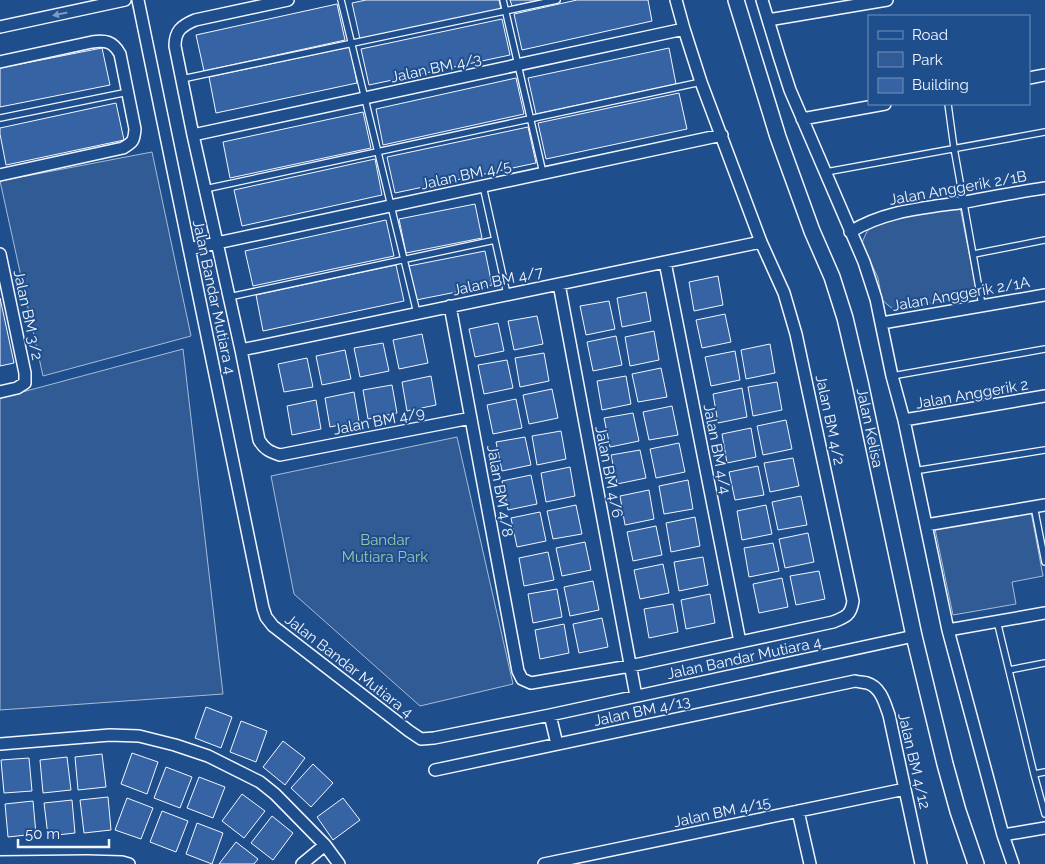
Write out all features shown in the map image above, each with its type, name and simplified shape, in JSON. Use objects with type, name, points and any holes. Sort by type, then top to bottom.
[{"type":"main road","name":"Jalan Kelisa","points":[[736,0],[778,137],[812,231],[832,277],[845,318],[914,636],[945,764],[976,864]]},
{"type":"street","points":[[0,27],[125,0]]},
{"type":"street","name":"Jalan Bandar Mutiara 4","points":[[138,0],[263,608],[266,617],[273,626],[421,739],[550,715],[914,636]]},
{"type":"street","name":"Jalan BM 4/9","points":[[288,0],[194,20],[182,26],[175,40],[193,135],[259,440],[263,447],[271,453],[280,455],[292,454],[471,418]]},
{"type":"street","name":"Jalan BM 4/2","points":[[676,0],[701,82],[761,242],[784,293],[796,334],[853,601],[852,610],[845,617],[833,622],[740,642]]},
{"type":"street","points":[[762,0],[787,82],[870,280],[882,323],[892,376],[904,420],[948,630],[1003,835],[1013,864]]},
{"type":"street","points":[[768,20],[888,0]]},
{"type":"street","name":"Jalan BM 4/3","points":[[193,135],[684,29]]},
{"type":"street","points":[[0,62],[92,42],[110,43],[116,47],[120,54],[135,129],[132,144],[123,148],[0,175]]},
{"type":"street","points":[[1030,78],[1045,75]]},
{"type":"street","points":[[802,119],[879,105]]},
{"type":"street","name":"Jalan BM 4/5","points":[[189,249],[722,136]]},
{"type":"street","name":"Jalan Anggerik 2/1B","points":[[850,232],[863,224],[904,211],[1045,188]]},
{"type":"street","name":"Jalan BM 4/7","points":[[241,350],[761,242]]},
{"type":"street","name":"Jalan BM 3/2","points":[[0,254],[25,373],[25,383],[17,388],[0,392]]},
{"type":"street","name":"Jalan BM 4/4","points":[[665,262],[740,642]]},
{"type":"street","name":"Jalan BM 4/6","points":[[559,284],[636,696]]},
{"type":"street","name":"Jalan Anggerik 2/1A","points":[[882,323],[1045,295]]},
{"type":"street","name":"Jalan BM 4/8","points":[[450,306],[518,671],[522,679],[532,683],[630,666]]},
{"type":"street","name":"Jalan Anggerik 2","points":[[904,420],[1045,398]]},
{"type":"street","points":[[926,525],[1040,505]]},
{"type":"street","points":[[948,630],[1045,613]]},
{"type":"street","points":[[630,666],[740,642]]},
{"type":"street","name":"Jalan BM 4/13","points":[[435,770],[856,681]]},
{"type":"street","name":"Jalan BM 4/12","points":[[856,681],[868,683],[875,687],[884,701],[889,715],[922,864]]},
{"type":"street","points":[[550,715],[557,744]]},
{"type":"street","points":[[0,744],[110,735],[138,736],[175,745],[208,756],[260,782],[275,794],[325,845],[339,864]]},
{"type":"street","name":"Jalan BM 4/15","points":[[544,864],[905,789]]},
{"type":"street","points":[[798,811],[810,864]]},
{"type":"street","points":[[1003,835],[1045,828]]},
{"type":"street","points":[[302,864],[325,845]]},
{"type":"street","points":[[0,862],[87,861],[129,864]]},
{"type":"lane","points":[[340,0],[418,313]]},
{"type":"lane","points":[[503,0],[543,174]]},
{"type":"lane","points":[[182,79],[557,0]]},
{"type":"lane","points":[[205,189],[701,82]]},
{"type":"lane","points":[[0,118],[128,92]]},
{"type":"lane","points":[[948,105],[982,305]]},
{"type":"lane","points":[[826,172],[1045,132]]},
{"type":"lane","points":[[484,186],[507,294]]},
{"type":"lane","points":[[229,297],[495,240]]},
{"type":"lane","points":[[974,254],[1045,240]]},
{"type":"lane","points":[[892,376],[1045,349]]},
{"type":"lane","points":[[914,471],[1045,450]]},
{"type":"lane","points":[[1040,505],[1045,558]]},
{"type":"lane","points":[[997,621],[1045,814]]},
{"type":"lane","points":[[1010,670],[1045,663]]},
{"type":"lane","points":[[1034,774],[1045,772]]},
{"type":"green space","points":[[152,152],[191,336],[43,376],[0,181]]},
{"type":"green space","points":[[960,207],[977,294],[894,310],[882,300],[878,278],[862,243],[867,232],[869,229],[886,221]]},
{"type":"green space","points":[[183,349],[223,694],[0,710],[0,398]]},
{"type":"green space","name":"Bandar Mutiara Park","points":[[457,437],[513,684],[420,706],[294,594],[271,476]]},
{"type":"green space","points":[[1031,512],[1043,576],[1012,582],[1016,604],[953,615],[935,529]]},
{"type":"building","points":[[366,0],[499,0],[501,9],[360,39],[352,3]]},
{"type":"building","points":[[510,0],[540,0],[512,6]]},
{"type":"building","points":[[577,0],[648,0],[652,21],[522,50],[514,14]]},
{"type":"building","points":[[337,4],[345,40],[204,71],[196,35]]},
{"type":"building","points":[[502,19],[510,55],[369,85],[361,49]]},
{"type":"building","points":[[350,47],[357,83],[216,113],[209,77]]},
{"type":"building","points":[[102,48],[110,85],[0,107],[0,68]]},
{"type":"building","points":[[669,48],[676,84],[536,114],[528,78]]},
{"type":"building","points":[[516,78],[524,114],[383,145],[376,109]]},
{"type":"building","points":[[679,93],[687,129],[546,159],[538,123]]},
{"type":"building","points":[[116,103],[124,140],[6,165],[0,128]]},
{"type":"building","points":[[363,112],[371,148],[230,178],[223,142]]},
{"type":"building","points":[[528,127],[536,163],[395,193],[387,157]]},
{"type":"building","points":[[375,159],[382,195],[242,226],[234,190]]},
{"type":"building","points":[[475,204],[482,238],[406,253],[399,219]]},
{"type":"building","points":[[386,220],[394,256],[253,286],[245,251]]},
{"type":"building","points":[[485,251],[492,285],[416,300],[409,266]]},
{"type":"building","points":[[396,265],[404,301],[263,331],[256,295]]},
{"type":"building","points":[[718,276],[723,305],[694,311],[689,282]]},
{"type":"building","points":[[646,292],[651,321],[622,327],[617,298]]},
{"type":"building","points":[[0,298],[14,363],[0,366]]},
{"type":"building","points":[[609,301],[615,329],[586,335],[580,306]]},
{"type":"building","points":[[725,314],[731,342],[702,348],[696,320]]},
{"type":"building","points":[[537,316],[543,344],[514,350],[508,321]]},
{"type":"building","points":[[498,323],[504,351],[475,357],[469,329]]},
{"type":"building","points":[[654,331],[659,360],[630,366],[625,337]]},
{"type":"building","points":[[422,334],[428,363],[399,369],[393,340]]},
{"type":"building","points":[[616,336],[622,365],[593,371],[587,342]]},
{"type":"building","points":[[383,343],[389,371],[360,377],[354,348]]},
{"type":"building","points":[[770,344],[775,373],[746,379],[741,350]]},
{"type":"building","points":[[345,350],[351,379],[322,385],[316,356]]},
{"type":"building","points":[[735,351],[740,380],[711,386],[705,357]]},
{"type":"building","points":[[544,353],[549,381],[520,387],[515,358]]},
{"type":"building","points":[[307,358],[313,387],[284,392],[278,364]]},
{"type":"building","points":[[507,360],[513,388],[484,394],[478,365]]},
{"type":"building","points":[[661,368],[667,397],[638,402],[632,374]]},
{"type":"building","points":[[431,376],[436,405],[407,411],[402,382]]},
{"type":"building","points":[[626,376],[631,404],[602,410],[597,381]]},
{"type":"building","points":[[777,382],[782,410],[753,416],[748,387]]},
{"type":"building","points":[[392,385],[397,413],[368,419],[363,390]]},
{"type":"building","points":[[742,388],[747,417],[718,423],[713,394]]},
{"type":"building","points":[[552,389],[558,418],[529,424],[523,395]]},
{"type":"building","points":[[354,392],[359,421],[330,427],[325,398]]},
{"type":"building","points":[[516,399],[522,428],[493,434],[487,405]]},
{"type":"building","points":[[316,400],[321,429],[292,435],[287,406]]},
{"type":"building","points":[[672,406],[678,435],[649,440],[643,412]]},
{"type":"building","points":[[633,413],[639,441],[610,447],[604,418]]},
{"type":"building","points":[[786,420],[792,449],[763,455],[757,426]]},
{"type":"building","points":[[751,428],[756,457],[727,463],[722,434]]},
{"type":"building","points":[[561,431],[566,459],[537,465],[532,436]]},
{"type":"building","points":[[525,437],[531,465],[502,471],[496,442]]},
{"type":"building","points":[[679,443],[685,472],[656,478],[650,449]]},
{"type":"building","points":[[640,450],[646,478],[617,484],[611,455]]},
{"type":"building","points":[[793,458],[799,486],[770,492],[764,463]]},
{"type":"building","points":[[758,466],[764,495],[735,500],[729,472]]},
{"type":"building","points":[[570,467],[575,496],[546,502],[541,473]]},
{"type":"building","points":[[531,475],[537,504],[508,510],[502,481]]},
{"type":"building","points":[[688,480],[693,509],[664,514],[659,486]]},
{"type":"building","points":[[649,490],[654,519],[625,525],[620,496]]},
{"type":"building","points":[[801,496],[807,525],[778,530],[772,502]]},
{"type":"building","points":[[576,505],[582,534],[553,539],[547,511]]},
{"type":"building","points":[[766,505],[772,534],[742,540],[737,511]]},
{"type":"building","points":[[540,512],[546,541],[517,547],[511,518]]},
{"type":"building","points":[[695,517],[700,546],[671,552],[666,523]]},
{"type":"building","points":[[656,526],[662,555],[633,561],[627,532]]},
{"type":"building","points":[[808,533],[814,562],[785,568],[779,539]]},
{"type":"building","points":[[585,542],[591,570],[562,576],[556,548]]},
{"type":"building","points":[[773,543],[779,571],[749,577],[744,548]]},
{"type":"building","points":[[548,552],[554,580],[524,586],[519,558]]},
{"type":"building","points":[[703,557],[708,585],[679,591],[674,562]]},
{"type":"building","points":[[663,564],[669,593],[640,599],[634,570]]},
{"type":"building","points":[[819,571],[825,599],[796,605],[790,576]]},
{"type":"building","points":[[782,578],[788,607],[759,613],[753,584]]},
{"type":"building","points":[[593,581],[599,610],[570,616],[564,587]]},
{"type":"building","points":[[557,589],[562,617],[533,623],[528,594]]},
{"type":"building","points":[[710,594],[715,623],[686,629],[681,600]]},
{"type":"building","points":[[673,604],[678,632],[649,638],[644,609]]},
{"type":"building","points":[[602,618],[608,647],[579,653],[573,624]]},
{"type":"building","points":[[564,624],[569,653],[540,659],[535,630]]},
{"type":"building","points":[[206,707],[232,717],[221,748],[195,738]]},
{"type":"building","points":[[241,721],[267,731],[256,762],[230,752]]},
{"type":"building","points":[[283,741],[305,758],[285,785],[263,767]]},
{"type":"building","points":[[132,753],[158,762],[147,794],[121,784]]},
{"type":"building","points":[[102,754],[106,787],[78,790],[75,757]]},
{"type":"building","points":[[67,757],[71,790],[43,793],[40,760]]},
{"type":"building","points":[[29,758],[32,791],[4,793],[1,760]]},
{"type":"building","points":[[313,764],[333,783],[311,807],[291,788]]},
{"type":"building","points":[[166,767],[192,777],[180,808],[154,798]]},
{"type":"building","points":[[199,777],[225,787],[213,818],[187,808]]},
{"type":"building","points":[[242,794],[265,811],[244,838],[222,821]]},
{"type":"building","points":[[108,797],[111,830],[84,833],[80,800]]},
{"type":"building","points":[[127,798],[153,808],[141,839],[115,830]]},
{"type":"building","points":[[343,798],[360,820],[333,840],[317,817]]},
{"type":"building","points":[[72,800],[75,833],[48,836],[44,803]]},
{"type":"building","points":[[33,801],[36,834],[8,837],[5,804]]},
{"type":"building","points":[[162,811],[188,821],[176,852],[150,842]]},
{"type":"building","points":[[272,816],[293,833],[273,860],[251,843]]},
{"type":"building","points":[[197,823],[223,833],[212,864],[186,854]]},
{"type":"building","points":[[236,842],[258,859],[254,864],[219,864]]}]
